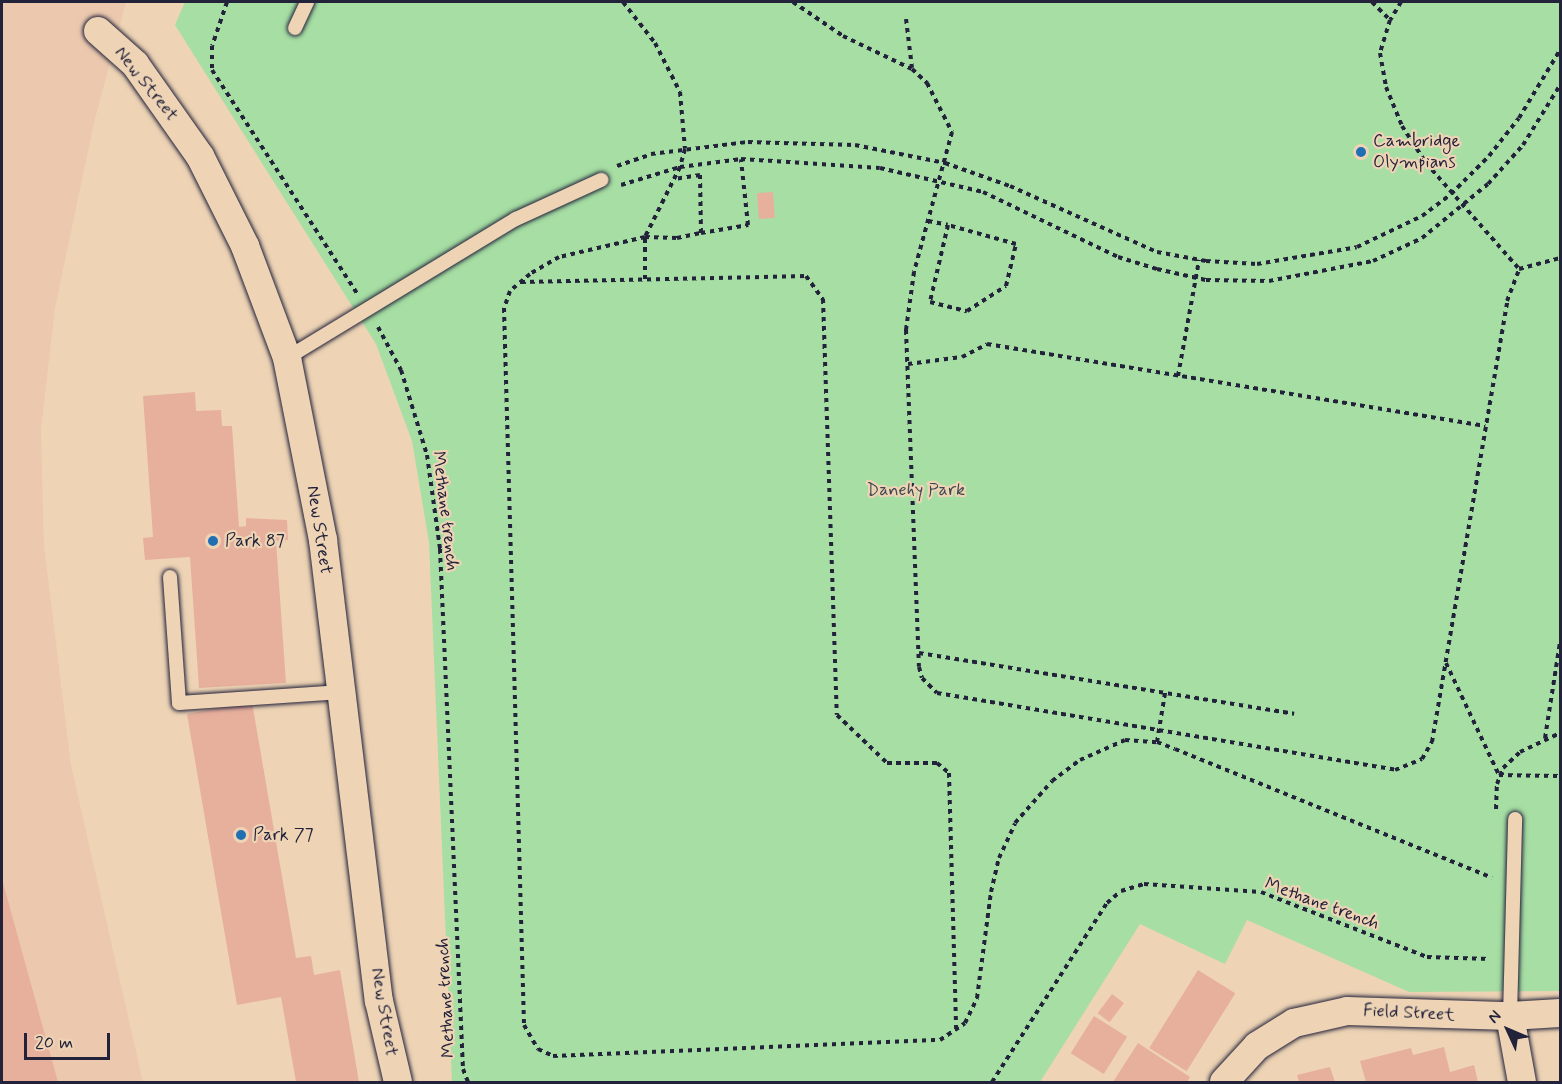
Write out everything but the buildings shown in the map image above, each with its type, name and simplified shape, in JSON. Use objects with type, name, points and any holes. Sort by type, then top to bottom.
[{"type":"street","name":"New Street","points":[[98,31],[135,64],[200,156],[245,246],[287,358],[322,540],[339,692],[379,1000],[398,1083]]},
{"type":"street","name":"Field Street","points":[[1224,1083],[1257,1046],[1294,1023],[1347,1011],[1510,1016],[1560,1013]]},
{"type":"street","points":[[1510,1016],[1522,1083]]},
{"type":"lane","points":[[295,28],[307,2]]},
{"type":"lane","points":[[287,358],[516,219],[604,175]]},
{"type":"lane","points":[[171,577],[179,703],[339,692]]},
{"type":"lane","points":[[1510,1016],[1515,819]]},
{"type":"path","name":"Methane trench","points":[[227,2],[212,46],[212,70],[367,308],[402,370],[427,454],[436,525],[463,1069],[468,1083]]},
{"type":"path","points":[[623,2],[669,65],[680,92],[686,149],[680,167],[645,237],[645,279]]},
{"type":"path","points":[[793,2],[843,36],[912,69],[927,83],[952,132],[928,221],[908,318],[918,653],[922,678],[937,693],[1395,770],[1411,766],[1422,759],[1432,742],[1507,301],[1519,269]]},
{"type":"path","points":[[1372,2],[1390,20]]},
{"type":"path","points":[[1401,2],[1390,20],[1380,53],[1386,87],[1402,126],[1451,194],[1519,269]]},
{"type":"path","points":[[906,19],[912,69]]},
{"type":"path","points":[[1560,50],[1519,118],[1489,156],[1451,194],[1412,221],[1358,247],[1257,264],[1199,260],[1157,252],[1010,186],[945,163],[855,145],[748,142],[686,149],[651,154],[604,175],[608,188],[680,167],[741,159],[880,168],[983,192],[1118,257],[1196,278],[1269,281],[1373,261],[1422,238],[1462,207],[1523,145],[1560,85]]},
{"type":"path","points":[[741,159],[748,225],[677,238],[645,237],[559,257],[510,291],[504,308],[524,1025],[531,1041],[553,1056],[940,1040],[965,1023],[978,998],[991,892],[999,858],[1015,823],[1052,781],[1080,760],[1125,740],[1157,742],[1498,881]]},
{"type":"path","points":[[700,165],[700,233]]},
{"type":"path","points":[[673,179],[700,176]]},
{"type":"path","points":[[928,221],[948,225],[1016,244],[1006,286],[967,311],[930,302],[948,225]]},
{"type":"path","points":[[1519,269],[1560,258]]},
{"type":"path","points":[[1178,376],[1199,260]]},
{"type":"path","points":[[521,282],[806,276],[823,299],[837,715],[887,763],[937,763],[949,773],[956,1028]]},
{"type":"path","points":[[908,364],[962,357],[987,344],[1485,426]]},
{"type":"path","points":[[1545,738],[1560,642]]},
{"type":"path","points":[[918,653],[1294,714]]},
{"type":"path","points":[[1446,662],[1499,775],[1560,776]]},
{"type":"path","points":[[1157,742],[1165,693]]},
{"type":"path","name":"Methane trench","points":[[992,1083],[1107,903],[1121,891],[1144,884],[1261,892],[1427,957],[1491,959]]},
{"type":"shaded area","points":[[2,2],[126,2],[94,123],[55,308],[41,430],[44,545],[71,765],[143,1082],[2,1082]]},
{"type":"green space","name":"Danehy Park","points":[[185,2],[1560,2],[1560,991],[1409,992],[1247,920],[1225,964],[1140,924],[1040,1082],[452,1082],[429,542],[412,441],[376,344],[175,25]]},
{"type":"place","name":"Cambridge Olympians","points":[[1361,152]]},
{"type":"place","name":"Park 87","points":[[213,541]]},
{"type":"place","name":"Park 77","points":[[241,835]]}]
